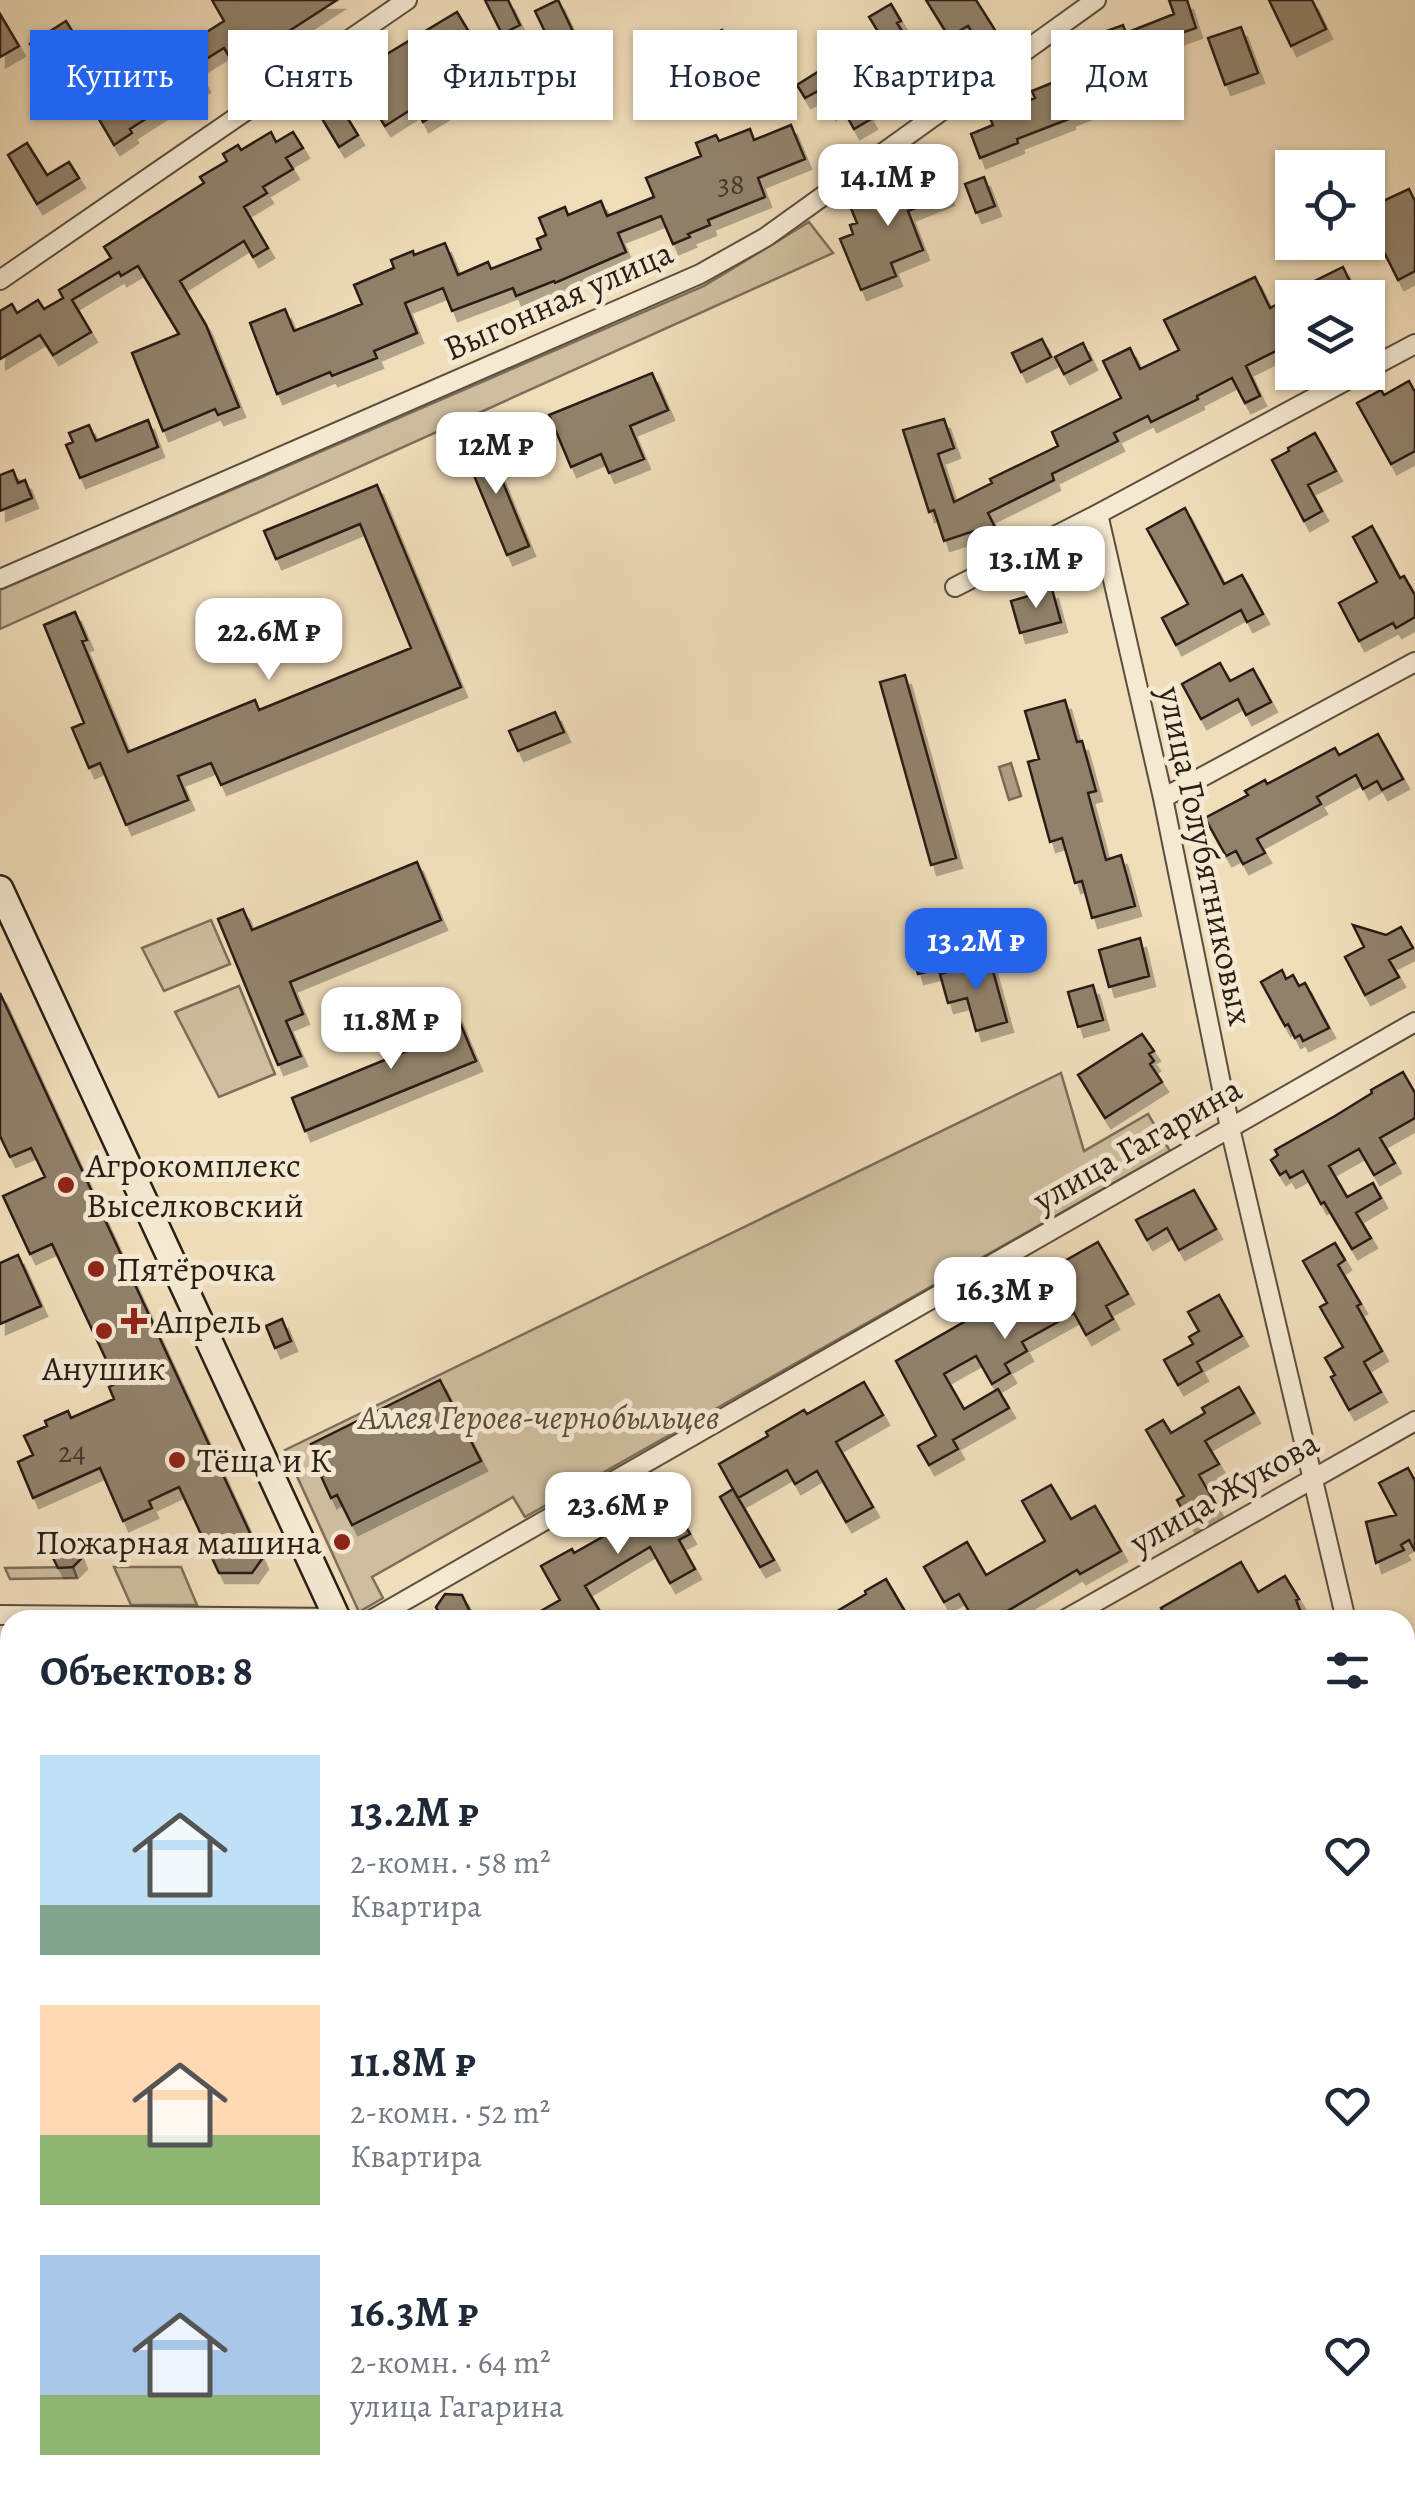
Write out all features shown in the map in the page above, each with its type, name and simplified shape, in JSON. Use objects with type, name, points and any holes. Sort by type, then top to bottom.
[{"type":"street","points":[[0,280],[407,0]]},
{"type":"street","name":"Выгонная улица","points":[[0,578],[700,274],[766,237],[1096,0]]},
{"type":"street","points":[[1385,360],[1415,344]]},
{"type":"street","points":[[955,587],[1329,390]]},
{"type":"street","name":"улица Голубятниковых","points":[[1098,514],[1163,798],[1230,1128],[1344,1610]]},
{"type":"street","points":[[1163,798],[1415,662]]},
{"type":"street","points":[[0,889],[333,1610]]},
{"type":"street","name":"улица Гагарина","points":[[388,1610],[1415,1022]]},
{"type":"street","name":"улица Жукова","points":[[1082,1610],[1415,1420]]},
{"type":"green space","points":[[809,222],[833,253],[0,629],[0,590],[704,286]]},
{"type":"green space","points":[[211,920],[230,964],[164,991],[142,948]]},
{"type":"green space","points":[[239,986],[275,1074],[219,1097],[175,1012]]},
{"type":"green space","name":"Аллея Героев-чернобыльцев","points":[[1061,1073],[1084,1151],[1148,1114],[1170,1151],[525,1517],[513,1497],[372,1577],[383,1598],[362,1610],[358,1610],[285,1450]]},
{"type":"green space","points":[[73,1567],[77,1578],[10,1579],[5,1568]]},
{"type":"green space","points":[[114,1567],[181,1567],[197,1605],[131,1605]]},
{"type":"shaded area","points":[[1011,763],[1021,796],[1009,800],[999,767]]},
{"type":"building","points":[[212,0],[337,0],[291,30],[228,30],[228,55],[224,48],[208,58],[208,31],[224,21]]},
{"type":"building","points":[[485,0],[508,0],[520,25],[500,30]]},
{"type":"building","points":[[558,0],[572,30],[544,30],[535,11]]},
{"type":"building","points":[[926,0],[976,0],[995,30],[971,30],[968,26],[945,30]]},
{"type":"building","points":[[1169,0],[1187,0],[1196,28],[1184,32],[1134,30],[1174,14]]},
{"type":"building","points":[[1269,0],[1312,0],[1326,29],[1291,46]]},
{"type":"building","points":[[891,4],[901,21],[897,23],[901,30],[877,30],[869,17]]},
{"type":"building","points":[[457,12],[468,30],[427,30]]},
{"type":"building","points":[[0,14],[19,46],[0,57]]},
{"type":"building","points":[[66,21],[72,30],[52,30]]},
{"type":"building","points":[[1241,27],[1258,73],[1225,85],[1208,38]]},
{"type":"building","points":[[408,41],[408,111],[385,126],[381,120],[388,120],[388,53]]},
{"type":"building","points":[[817,72],[817,92],[805,98],[797,85]]},
{"type":"building","points":[[1051,83],[1051,120],[1066,120],[980,158],[971,134],[993,125],[991,120],[1031,120],[1031,100],[1035,98],[1032,91]]},
{"type":"building","points":[[99,120],[144,120],[130,129],[132,133],[114,145]]},
{"type":"building","points":[[323,120],[349,120],[358,135],[339,147]]},
{"type":"building","points":[[849,120],[869,120],[854,129]]},
{"type":"building","points":[[791,125],[805,159],[758,178],[765,197],[708,220],[710,225],[688,234],[690,237],[673,244],[661,216],[618,233],[626,252],[516,296],[513,288],[452,311],[443,288],[405,303],[417,333],[374,351],[377,358],[277,394],[250,323],[285,309],[294,331],[362,304],[354,285],[394,268],[391,260],[445,243],[458,275],[488,262],[491,269],[541,249],[537,239],[546,235],[539,218],[565,207],[568,215],[601,201],[607,216],[654,197],[646,178],[701,156],[696,143],[716,135],[719,141],[750,129],[754,140]]},
{"type":"building","points":[[271,132],[276,142],[293,132],[303,148],[286,158],[293,169],[263,187],[267,193],[244,207],[268,248],[253,257],[244,241],[180,281],[206,325],[239,407],[218,415],[215,409],[163,431],[132,353],[179,334],[138,266],[121,276],[119,272],[72,300],[91,332],[53,355],[40,335],[0,359],[0,311],[12,304],[17,313],[38,300],[44,309],[63,298],[59,290],[111,258],[104,247],[204,183],[200,177],[227,161],[223,154],[238,145],[241,150]]},
{"type":"building","points":[[27,143],[47,175],[69,162],[79,178],[37,204],[8,155]]},
{"type":"building","points":[[938,171],[948,195],[908,211],[923,250],[891,263],[896,276],[861,290],[840,239],[853,234],[850,225],[857,223],[850,206]]},
{"type":"building","points":[[984,177],[995,206],[976,213],[965,184]]},
{"type":"building","points":[[1409,189],[1415,201],[1415,271],[1398,280],[1385,254],[1385,200]]},
{"type":"building","points":[[1343,267],[1349,280],[1317,280]]},
{"type":"building","points":[[1255,277],[1270,308],[1275,306],[1275,352],[1246,366],[1260,396],[1245,403],[1232,378],[1151,422],[1148,416],[1114,433],[1118,441],[1052,474],[1054,480],[988,513],[1004,545],[988,553],[977,530],[944,541],[934,510],[929,512],[903,430],[944,419],[954,448],[938,454],[954,502],[992,483],[990,479],[1058,446],[1052,432],[1121,398],[1103,361],[1130,348],[1140,369],[1179,350],[1164,320]]},
{"type":"building","points":[[1042,339],[1051,357],[1021,372],[1012,353]]},
{"type":"building","points":[[1083,343],[1091,360],[1064,374],[1055,357]]},
{"type":"building","points":[[652,373],[668,410],[630,426],[644,459],[609,473],[601,454],[571,467],[549,415]]},
{"type":"building","points":[[1409,381],[1415,392],[1415,451],[1391,464],[1357,403],[1381,390],[1384,395]]},
{"type":"building","points":[[148,420],[158,447],[80,478],[66,445],[73,442],[69,433],[89,425],[96,441]]},
{"type":"building","points":[[1315,433],[1336,471],[1308,485],[1322,511],[1304,521],[1272,460]]},
{"type":"building","points":[[485,439],[529,546],[507,555],[463,449]]},
{"type":"building","points":[[13,470],[18,483],[25,480],[32,498],[0,511],[0,475]]},
{"type":"building","points":[[377,485],[461,687],[221,785],[211,763],[178,776],[188,800],[126,825],[100,763],[89,768],[72,728],[84,723],[44,625],[75,612],[87,640],[82,641],[128,752],[255,700],[259,710],[411,648],[360,524],[276,559],[264,531]]},
{"type":"building","points":[[1185,508],[1224,584],[1242,575],[1263,614],[1247,622],[1241,610],[1176,645],[1162,618],[1188,604],[1147,529]]},
{"type":"building","points":[[1372,526],[1400,578],[1404,576],[1415,595],[1415,617],[1396,628],[1393,623],[1359,641],[1339,603],[1377,582],[1353,537]]},
{"type":"building","points":[[1052,589],[1061,622],[1020,633],[1011,601]]},
{"type":"building","points":[[1220,663],[1230,681],[1253,669],[1271,702],[1246,715],[1238,699],[1201,719],[1182,684]]},
{"type":"building","points":[[905,675],[956,858],[931,865],[880,682]]},
{"type":"building","points":[[1065,700],[1096,791],[1088,793],[1106,860],[1121,855],[1135,906],[1092,918],[1082,881],[1075,883],[1062,838],[1050,842],[1028,762],[1039,759],[1025,711]]},
{"type":"building","points":[[555,712],[564,732],[518,751],[509,731]]},
{"type":"building","points":[[1378,734],[1403,779],[1382,790],[1377,781],[1363,789],[1356,775],[1317,797],[1321,804],[1257,839],[1265,853],[1243,864],[1236,851],[1226,856],[1205,818],[1248,795],[1245,791],[1265,780],[1267,784],[1335,748],[1339,755]]},
{"type":"building","points":[[417,862],[441,920],[290,982],[303,1014],[286,1021],[301,1056],[278,1065],[218,919],[243,909],[252,930]]},
{"type":"building","points":[[1353,925],[1386,935],[1401,927],[1413,948],[1389,960],[1399,977],[1365,995],[1345,957],[1364,947]]},
{"type":"building","points":[[1140,938],[1149,976],[1109,987],[1099,950]]},
{"type":"building","points":[[932,946],[938,969],[918,974],[912,952]]},
{"type":"building","points":[[990,960],[1007,1022],[976,1031],[967,998],[948,1003],[940,974]]},
{"type":"building","points":[[1282,970],[1286,979],[1293,975],[1299,986],[1305,983],[1329,1028],[1303,1041],[1300,1035],[1295,1038],[1288,1024],[1285,1026],[1261,982]]},
{"type":"building","points":[[1093,985],[1103,1020],[1078,1027],[1068,992]]},
{"type":"building","points":[[0,993],[262,1559],[252,1573],[219,1573],[179,1487],[149,1501],[152,1508],[123,1521],[100,1468],[33,1498],[18,1462],[33,1455],[24,1436],[68,1411],[71,1418],[114,1399],[109,1387],[117,1383],[52,1244],[30,1254],[3,1196],[45,1177],[31,1148],[10,1157],[0,1136]]},
{"type":"building","points":[[451,1001],[476,1061],[305,1131],[292,1098],[431,1041],[420,1014]]},
{"type":"building","points":[[1142,1034],[1154,1051],[1149,1054],[1154,1061],[1150,1064],[1162,1082],[1105,1118],[1078,1075]]},
{"type":"building","points":[[1403,1072],[1415,1093],[1415,1118],[1380,1138],[1395,1163],[1374,1175],[1359,1149],[1329,1166],[1347,1197],[1373,1183],[1381,1198],[1356,1213],[1371,1238],[1352,1249],[1303,1171],[1290,1178],[1286,1171],[1280,1175],[1271,1160],[1278,1155],[1275,1150]]},
{"type":"building","points":[[1194,1190],[1216,1229],[1179,1250],[1167,1228],[1147,1240],[1136,1220]]},
{"type":"building","points":[[1098,1242],[1128,1294],[1106,1306],[1113,1319],[1086,1335],[1074,1313],[1022,1342],[1027,1351],[1005,1364],[1010,1373],[992,1384],[976,1356],[944,1374],[964,1409],[998,1389],[1009,1408],[953,1440],[958,1449],[929,1465],[918,1446],[936,1436],[896,1361],[983,1311],[978,1303],[1001,1290],[1006,1298]]},
{"type":"building","points":[[1335,1243],[1345,1260],[1338,1265],[1382,1351],[1364,1362],[1381,1392],[1349,1410],[1325,1358],[1343,1347],[1320,1307],[1327,1303],[1303,1261]]},
{"type":"building","points":[[18,1255],[41,1306],[0,1324],[0,1263]]},
{"type":"building","points":[[1219,1295],[1242,1336],[1197,1362],[1202,1371],[1178,1385],[1164,1360],[1193,1344],[1189,1337],[1199,1331],[1188,1312]]},
{"type":"building","points":[[282,1319],[291,1341],[275,1348],[266,1326]]},
{"type":"building","points":[[440,1380],[481,1461],[352,1525],[337,1495],[331,1498],[321,1476],[326,1474],[311,1444]]},
{"type":"building","points":[[864,1382],[883,1415],[836,1442],[873,1507],[846,1522],[817,1471],[795,1484],[787,1470],[738,1498],[719,1464],[804,1410],[807,1414]]},
{"type":"building","points":[[1239,1387],[1254,1413],[1205,1441],[1219,1464],[1199,1475],[1219,1510],[1191,1526],[1177,1500],[1184,1496],[1146,1430],[1163,1420],[1171,1433],[1205,1413],[1202,1408]]},
{"type":"building","points":[[1408,1468],[1415,1481],[1415,1551],[1409,1540],[1401,1545],[1404,1550],[1376,1563],[1366,1522],[1396,1515],[1379,1483]]},
{"type":"building","points":[[1051,1485],[1071,1519],[1095,1506],[1121,1551],[1080,1574],[1077,1570],[1009,1610],[968,1610],[959,1594],[944,1602],[924,1567],[967,1542],[986,1575],[1045,1541],[1022,1501]]},
{"type":"building","points":[[663,1486],[690,1534],[679,1540],[695,1569],[670,1583],[650,1547],[585,1586],[599,1610],[542,1610],[560,1600],[541,1566],[572,1549],[574,1553],[634,1519],[626,1507]]},
{"type":"building","points":[[733,1489],[774,1560],[760,1567],[720,1497]]},
{"type":"building","points":[[73,1539],[81,1559],[73,1567],[58,1568],[49,1550]]},
{"type":"building","points":[[1241,1562],[1258,1592],[1285,1576],[1299,1599],[1296,1600],[1300,1610],[1162,1610]]},
{"type":"building","points":[[886,1579],[904,1610],[839,1610],[866,1594]]},
{"type":"building","points":[[445,1594],[462,1595],[469,1610],[437,1610]]},
{"type":"place","name":"Агрокомплекс Выселковский","points":[[66,1185]]},
{"type":"place","name":"Пятёрочка","points":[[96,1269]]},
{"type":"place","name":"Апрель","points":[[134,1321]]},
{"type":"place","name":"Анушик","points":[[104,1331]]},
{"type":"place","name":"Тёща и К","points":[[177,1460]]},
{"type":"place","name":"Пожарная машина","points":[[342,1542]]}]
